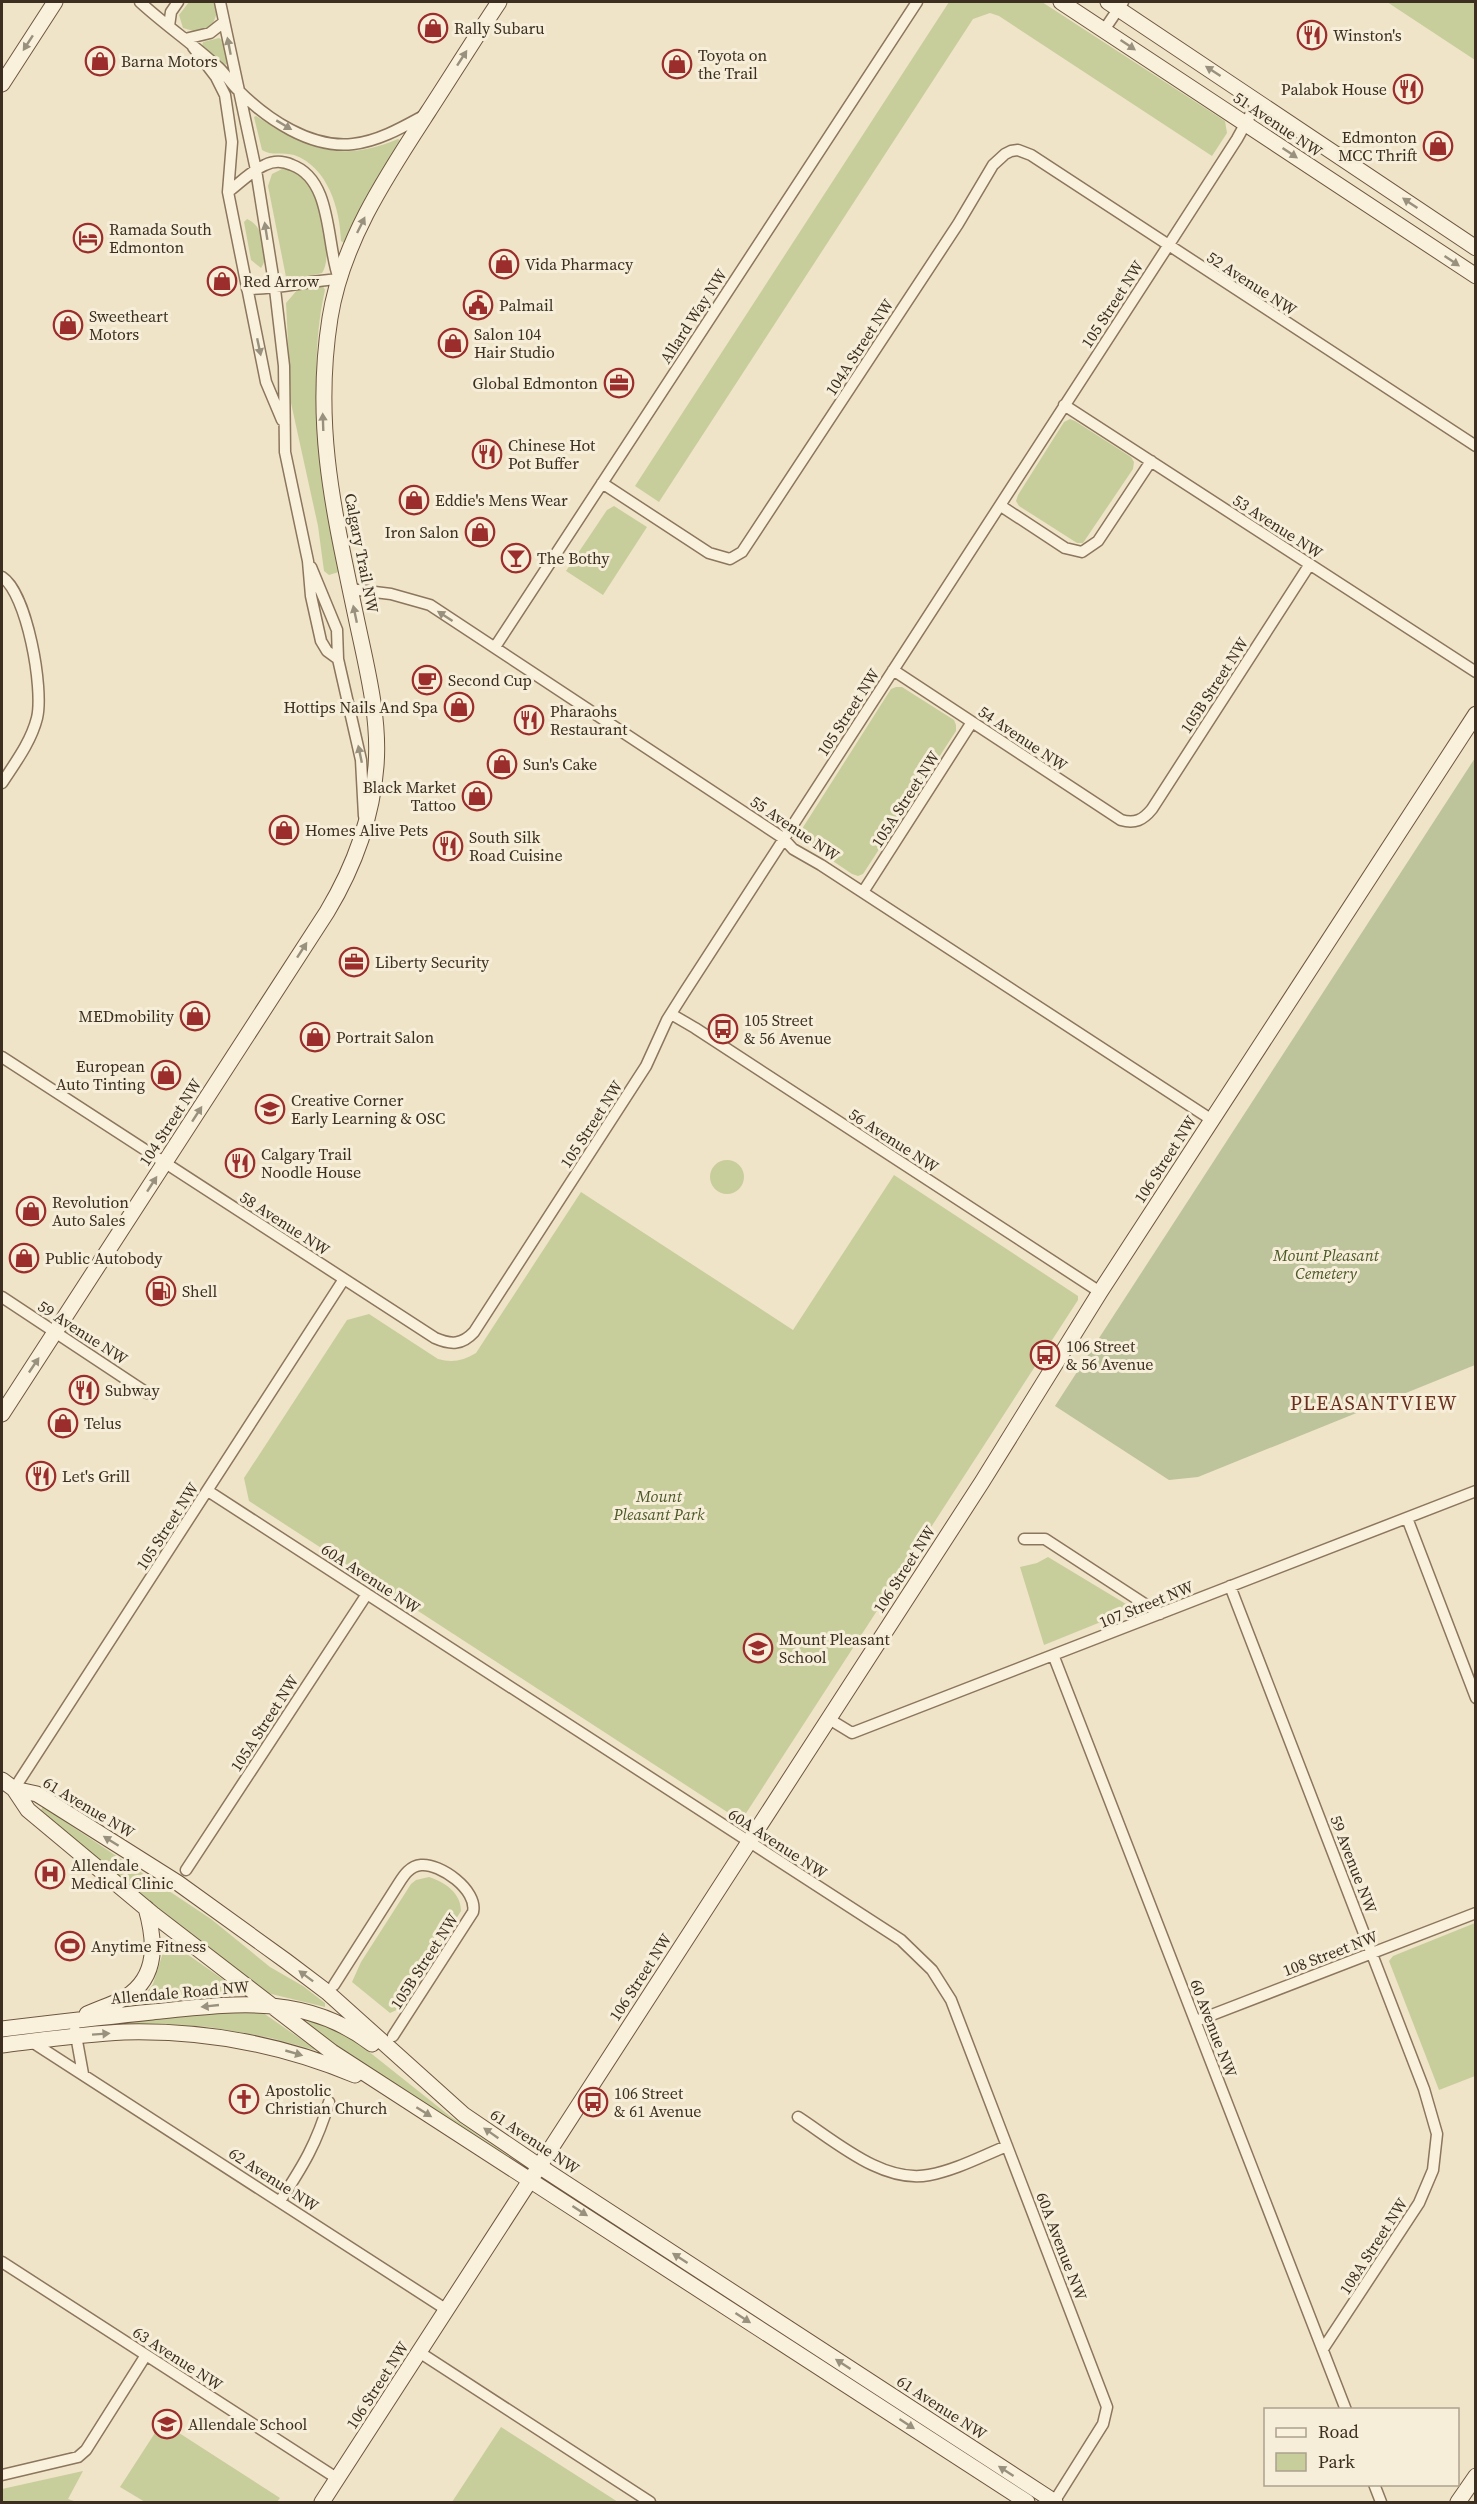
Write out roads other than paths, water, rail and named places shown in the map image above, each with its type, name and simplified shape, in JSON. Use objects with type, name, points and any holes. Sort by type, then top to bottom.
[{"type":"main road","points":[[2,84],[55,2]]},
{"type":"main road","name":"Calgary Trail NW","points":[[362,839],[375,776],[376,743],[367,672],[331,490],[323,426],[330,315],[339,279],[371,204],[499,2]]},
{"type":"main road","name":"51 Avenue NW","points":[[1061,2],[1476,276]]},
{"type":"main road","name":"51 Avenue NW","points":[[1116,4],[1476,248]]},
{"type":"main road","name":"106 Street NW","points":[[322,2502],[982,1482],[1100,1292],[1476,714]]},
{"type":"main road","name":"104 Street NW","points":[[2,1414],[331,905],[362,839]]},
{"type":"main road","name":"61 Avenue NW","points":[[8,1784],[28,1810],[146,1908],[268,2005],[332,2052],[399,2097],[535,2173],[1054,2502]]},
{"type":"main road","name":"61 Avenue NW","points":[[8,1784],[37,1794],[178,1883],[327,1992],[444,2098],[535,2173],[1027,2502]]},
{"type":"main road","points":[[73,2020],[127,1996],[142,1981],[150,1966],[154,1949],[146,1908]]},
{"type":"main road","name":"Allendale Road NW","points":[[2,2029],[246,2003],[304,2010],[350,2029],[444,2098]]},
{"type":"main road","points":[[2,2045],[76,2036],[155,2032],[189,2034],[248,2042],[323,2062],[399,2097]]},
{"type":"main road","points":[[1458,2502],[1476,2476]]},
{"type":"street","points":[[140,2],[225,74],[237,90],[292,130],[312,139],[350,144],[377,138],[426,114]]},
{"type":"street","points":[[169,26],[171,12],[178,2]]},
{"type":"street","points":[[220,2],[237,90],[256,170],[275,289],[284,366],[285,452],[308,561],[311,596],[321,641],[327,651],[338,659]]},
{"type":"street","name":"Allard Way NW","points":[[495,647],[917,2]]},
{"type":"street","points":[[1104,30],[1116,4]]},
{"type":"street","points":[[185,39],[210,33],[224,22]]},
{"type":"street","points":[[194,47],[216,76],[227,107],[232,142],[228,192],[266,382],[284,426]]},
{"type":"street","name":"105 Street NW","points":[[465,1340],[480,1323],[646,1066],[671,1014],[1237,139],[1258,101]]},
{"type":"street","name":"52 Avenue NW","points":[[1011,151],[1018,150],[1031,154],[1476,446]]},
{"type":"street","name":"104A Street NW","points":[[602,483],[710,553],[730,559],[742,552],[958,224],[993,165],[1011,151]]},
{"type":"street","name":"Calgary Trail NW","points":[[228,192],[267,164],[283,161],[299,167],[311,178],[324,205],[334,264],[339,279]]},
{"type":"street","points":[[247,290],[275,289],[339,279]]},
{"type":"street","name":"53 Avenue NW","points":[[1064,405],[1476,672]]},
{"type":"street","points":[[1000,506],[1065,548],[1076,552],[1087,550],[1098,541],[1151,461]]},
{"type":"street","points":[[308,561],[335,621],[339,640],[338,659],[361,760],[362,839]]},
{"type":"street","name":"105B Street NW","points":[[1141,820],[1152,809],[1310,564]]},
{"type":"street","points":[[2,783],[29,738],[39,705],[37,678],[23,610],[14,589],[4,578]]},
{"type":"street","name":"55 Avenue NW","points":[[350,589],[391,594],[423,602],[495,647],[783,838],[800,854],[863,892],[1212,1120]]},
{"type":"street","name":"54 Avenue NW","points":[[893,670],[1121,820],[1141,820]]},
{"type":"street","name":"105A Street NW","points":[[863,892],[972,722]]},
{"type":"street","name":"56 Avenue NW","points":[[671,1014],[1100,1292]]},
{"type":"street","name":"58 Avenue NW","points":[[2,1057],[435,1338],[452,1344],[465,1340]]},
{"type":"street","name":"105 Street NW","points":[[8,1784],[208,1491],[344,1279]]},
{"type":"street","name":"59 Avenue NW","points":[[2,1297],[147,1393]]},
{"type":"street","name":"60A Avenue NW","points":[[208,1491],[901,1940],[932,1970],[951,2000],[1107,2407],[1103,2424],[1054,2502]]},
{"type":"street","name":"107 Street NW","points":[[829,1719],[852,1733],[1054,1657],[1476,1491]]},
{"type":"street","points":[[1407,1518],[1476,1698]]},
{"type":"street","points":[[1024,1539],[1045,1539],[1160,1614]]},
{"type":"street","name":"59 Avenue NW","points":[[1230,1586],[1424,2089],[1437,2134],[1436,2155]]},
{"type":"street","name":"105A Street NW","points":[[186,1870],[367,1594]]},
{"type":"street","name":"60 Avenue NW","points":[[1054,1657],[1346,2408]]},
{"type":"street","name":"105B Street NW","points":[[334,1985],[399,1883],[411,1869],[418,1865],[434,1867],[463,1885],[473,1899],[471,1917],[393,2036]]},
{"type":"street","name":"108 Street NW","points":[[1196,2021],[1476,1913]]},
{"type":"street","points":[[73,2020],[83,2074]]},
{"type":"street","name":"62 Avenue NW","points":[[32,2042],[447,2310]]},
{"type":"street","points":[[280,2201],[320,2134],[329,2102]]},
{"type":"street","points":[[798,2117],[882,2170],[910,2177],[939,2172],[1007,2146]]},
{"type":"street","name":"108A Street NW","points":[[1323,2349],[1419,2203],[1433,2170],[1436,2155]]},
{"type":"street","name":"63 Avenue NW","points":[[2,2262],[338,2479]]},
{"type":"street","points":[[419,2352],[650,2502]]},
{"type":"street","points":[[2,2475],[78,2457],[86,2450],[146,2355]]},
{"type":"street","points":[[1375,2486],[1381,2502]]},
{"type":"place","name":"Rally Subaru","points":[[433,28]]},
{"type":"place","name":"Winston's","points":[[1312,35]]},
{"type":"place","name":"Barna Motors","points":[[100,61]]},
{"type":"place","name":"Toyota on the Trail","points":[[677,64]]},
{"type":"place","name":"Palabok House","points":[[1408,89]]},
{"type":"place","name":"Edmonton MCC Thrift","points":[[1438,146]]},
{"type":"place","name":"Ramada South Edmonton","points":[[88,238]]},
{"type":"place","name":"Vida Pharmacy","points":[[504,264]]},
{"type":"place","name":"Red Arrow","points":[[222,281]]},
{"type":"place","name":"Palmail","points":[[478,305]]},
{"type":"place","name":"Sweetheart Motors","points":[[68,325]]},
{"type":"place","name":"Salon 104 Hair Studio","points":[[453,343]]},
{"type":"place","name":"Global Edmonton","points":[[619,383]]},
{"type":"place","name":"Chinese Hot Pot Buffer","points":[[487,454]]},
{"type":"place","name":"Eddie's Mens Wear","points":[[414,500]]},
{"type":"place","name":"Iron Salon","points":[[480,532]]},
{"type":"place","name":"The Bothy","points":[[516,558]]},
{"type":"place","name":"Second Cup","points":[[427,680]]},
{"type":"place","name":"Hottips Nails And Spa","points":[[459,707]]},
{"type":"place","name":"Pharaohs Restaurant","points":[[529,720]]},
{"type":"place","name":"Sun's Cake","points":[[502,764]]},
{"type":"place","name":"Black Market Tattoo","points":[[477,796]]},
{"type":"place","name":"Homes Alive Pets","points":[[284,830]]},
{"type":"place","name":"South Silk Road Cuisine","points":[[448,846]]},
{"type":"place","name":"Liberty Security","points":[[354,962]]},
{"type":"place","name":"MEDmobility","points":[[195,1016]]},
{"type":"place","name":"105 Street & 56 Avenue","points":[[723,1029]]},
{"type":"place","name":"Portrait Salon","points":[[315,1037]]},
{"type":"place","name":"European Auto Tinting","points":[[166,1075]]},
{"type":"place","name":"Creative Corner Early Learning & OSC","points":[[270,1109]]},
{"type":"place","name":"Calgary Trail Noodle House","points":[[240,1163]]},
{"type":"place","name":"Revolution Auto Sales","points":[[31,1211]]},
{"type":"place","name":"Public Autobody","points":[[24,1258]]},
{"type":"place","name":"Shell","points":[[161,1291]]},
{"type":"place","name":"106 Street & 56 Avenue","points":[[1045,1355]]},
{"type":"place","name":"Subway","points":[[84,1390]]},
{"type":"place","name":"Telus","points":[[63,1423]]},
{"type":"place","name":"Let's Grill","points":[[41,1476]]},
{"type":"place","name":"Mount Pleasant School","points":[[758,1648]]},
{"type":"place","name":"Allendale Medical Clinic","points":[[50,1874]]},
{"type":"place","name":"Anytime Fitness","points":[[70,1946]]},
{"type":"place","name":"Apostolic Christian Church","points":[[244,2099]]},
{"type":"place","name":"106 Street & 61 Avenue","points":[[593,2102]]},
{"type":"place","name":"Allendale School","points":[[167,2424]]},
{"type":"district","name":"PLEASANTVIEW","points":[[1374,1403]]},
{"type":"park label","name":"Mount Pleasant Cemetery","points":[[1326,1264]]},
{"type":"park label","name":"Mount Pleasant Park","points":[[659,1505]]}]
